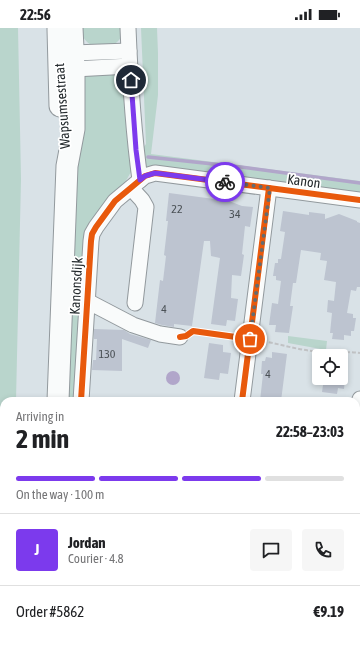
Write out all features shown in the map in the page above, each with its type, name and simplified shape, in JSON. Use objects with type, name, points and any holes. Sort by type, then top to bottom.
[{"type":"street","name":"Wapsumsestraat","points":[[58,28],[69,61]]},
{"type":"street","name":"Wapsumsestraat","points":[[67,166],[74,129],[69,61],[72,28]]},
{"type":"street","points":[[128,28],[136,150],[135,184],[142,200],[146,204],[134,303]]},
{"type":"street","points":[[69,61],[129,50]]},
{"type":"street","points":[[69,61],[130,66]]},
{"type":"street","name":"Kanonsdijk","points":[[58,397],[67,166]]},
{"type":"street","name":"Kanon","points":[[135,184],[145,176],[155,173],[360,200]]},
{"type":"street","name":"Kanonsdijk","points":[[81,397],[92,234],[98,223],[115,201],[135,184]]},
{"type":"street","points":[[243,397],[270,188]]},
{"type":"street","points":[[87,301],[133,325],[160,334],[180,337]]},
{"type":"path","points":[[250,339],[313,352],[360,353]]},
{"type":"green space","points":[[0,28],[18,28],[21,179],[16,397],[0,397]]},
{"type":"green space","points":[[80,28],[124,28],[121,38],[115,44],[108,46],[94,46],[86,41]]},
{"type":"green space","points":[[141,28],[157,28],[158,95],[151,154],[360,181],[360,193],[149,168],[143,165],[140,152],[146,144]]},
{"type":"green space","points":[[124,70],[132,170],[127,179],[93,223],[77,397],[67,397],[72,251],[82,78],[87,75]]},
{"type":"green space","points":[[288,336],[327,341],[326,349],[288,343]]},
{"type":"shaded area","points":[[173,371],[178,373],[180,378],[178,383],[173,385],[168,383],[166,378],[168,373]]},
{"type":"building","points":[[169,193],[229,201],[242,206],[253,207],[250,227],[245,226],[242,254],[244,255],[241,276],[232,275],[231,298],[238,299],[235,321],[227,320],[226,326],[211,324],[220,258],[211,256],[210,241],[204,241],[192,326],[174,324],[174,327],[155,323],[160,280],[163,281],[166,256],[164,255],[168,221],[166,221]]},
{"type":"building","points":[[283,211],[309,215],[309,212],[325,214],[325,219],[339,214],[360,223],[360,287],[357,287],[356,291],[351,290],[347,313],[353,314],[353,318],[356,318],[354,331],[351,331],[351,336],[344,335],[344,340],[332,339],[333,333],[330,333],[332,313],[327,312],[328,300],[334,301],[336,282],[324,280],[327,261],[320,260],[321,253],[301,250],[296,283],[293,283],[290,306],[293,306],[289,333],[275,332],[276,325],[269,325],[272,303],[278,304],[281,281],[276,280],[276,276],[273,276],[275,263],[278,263],[278,259],[281,259],[285,232],[280,231]]},
{"type":"building","points":[[94,329],[124,330],[130,334],[151,340],[148,348],[122,339],[122,371],[92,370],[93,360],[96,360],[97,339],[94,339]]},
{"type":"building","points":[[209,343],[223,345],[223,352],[231,353],[228,374],[220,373],[219,380],[204,378]]},
{"type":"building","points":[[272,352],[287,354],[282,397],[260,397],[263,374],[261,374],[262,361],[265,361],[266,357],[272,358]]},
{"type":"building","points":[[323,385],[344,385],[344,389],[338,388],[337,394],[322,392]]},
{"type":"waterway","points":[[148,157],[241,167],[360,183]]},
{"type":"cycle path","points":[[81,397],[92,234],[115,201],[145,176],[155,173],[360,200]]},
{"type":"cycle path","points":[[243,397],[269,188]]},
{"type":"cycle path","points":[[180,337],[186,336],[193,331],[250,339]]},
{"type":"way so far","points":[[225,182],[270,188],[250,339]]},
{"type":"route","points":[[131,80],[136,150],[140,180],[145,176],[155,173],[225,182]]}]
